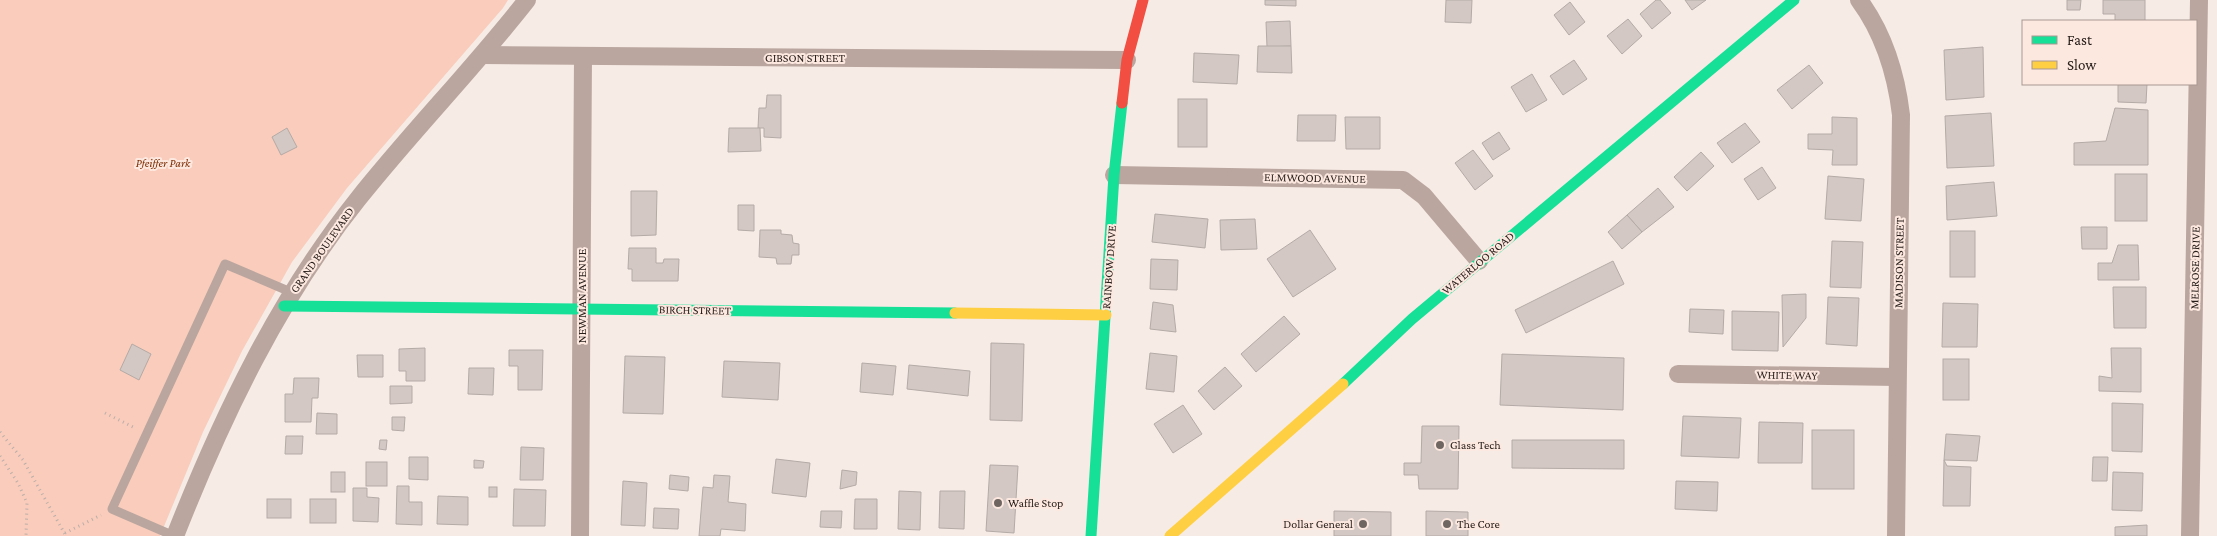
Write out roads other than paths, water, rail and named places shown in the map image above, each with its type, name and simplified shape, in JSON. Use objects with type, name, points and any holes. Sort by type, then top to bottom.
[{"type":"main road","name":"RAINBOW DRIVE","points":[[1091,536],[1114,175],[1127,60],[1143,0]]},
{"type":"main road","name":"WATERLOO ROAD","points":[[1170,536],[1306,418],[1412,319],[1479,261],[1794,0]]},
{"type":"main road","name":"BIRCH STREET","points":[[288,299],[582,309],[1106,315]]},
{"type":"street","name":"GRAND BOULEVARD","points":[[174,536],[226,417],[288,299],[357,200],[483,55],[527,0]]},
{"type":"street","name":"MADISON STREET","points":[[1859,0],[1878,30],[1891,62],[1898,88],[1901,115],[1896,536]]},
{"type":"street","name":"MELROSE DRIVE","points":[[2190,536],[2199,0]]},
{"type":"street","name":"GIBSON STREET","points":[[483,55],[1127,60]]},
{"type":"street","name":"NEWMAN AVENUE","points":[[580,536],[583,56]]},
{"type":"street","name":"ELMWOOD AVENUE","points":[[1114,175],[1403,180],[1424,196],[1479,261]]},
{"type":"street","name":"WHITE WAY","points":[[1678,374],[1897,377]]},
{"type":"lane","points":[[174,536],[112,508],[225,264],[288,299]]},
{"type":"place","name":"Glass Tech","points":[[1440,445]]},
{"type":"place","name":"Waffle Stop","points":[[998,503]]},
{"type":"place","name":"Dollar General","points":[[1363,524]]},
{"type":"place","name":"The Core","points":[[1447,524]]},
{"type":"park label","name":"Pfeiffer Park","points":[[163,163]]}]
